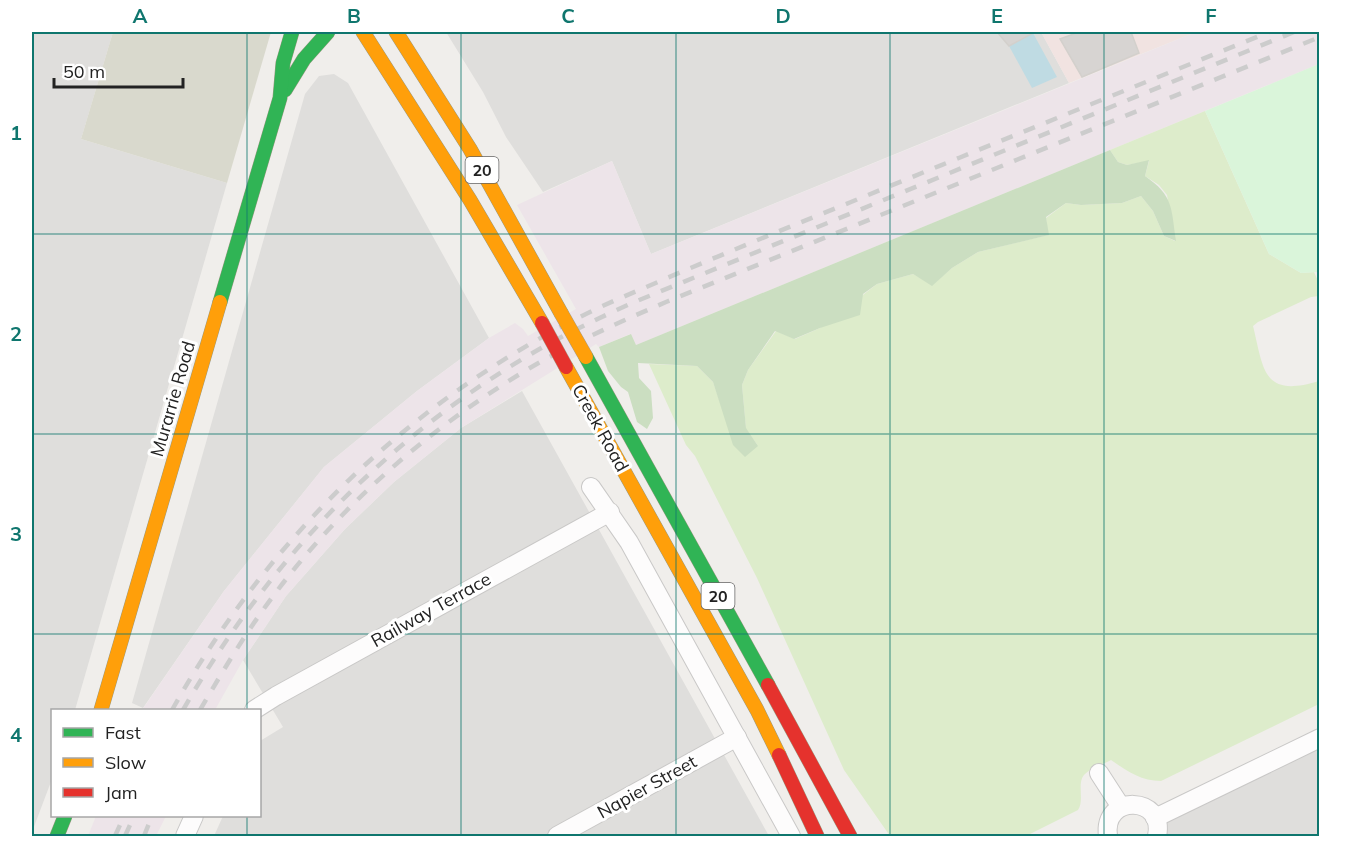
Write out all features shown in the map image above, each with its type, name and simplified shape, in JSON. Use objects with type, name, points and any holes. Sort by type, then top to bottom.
[{"type":"main road","name":"Murarrie Road","points":[[102,709],[280,98],[283,63],[292,32]]},
{"type":"main road","name":"Murarrie Road","points":[[280,98],[304,58],[328,32]]},
{"type":"main road","name":"Creek Road","points":[[363,32],[470,200],[542,323],[757,710],[817,837]]},
{"type":"main road","name":"Creek Road","points":[[396,32],[470,149],[850,837]]},
{"type":"main road","points":[[57,837],[65,817]]},
{"type":"street","name":"Creek Road","points":[[591,487],[629,542],[791,837]]},
{"type":"street","name":"Railway Terrace","points":[[258,709],[276,696],[610,512]]},
{"type":"street","name":"Napier Street","points":[[557,837],[737,737]]},
{"type":"street","points":[[1155,818],[1320,738]]},
{"type":"street","points":[[1099,773],[1121,807]]},
{"type":"street","points":[[1103,834],[1111,817],[1121,807],[1136,805],[1150,811],[1155,818],[1158,825],[1157,837]]},
{"type":"street","points":[[185,837],[194,817]]},
{"type":"shaded area","points":[[32,32],[113,32],[81,139],[227,183],[75,709],[51,709],[51,782],[32,832]]},
{"type":"shaded area","points":[[113,32],[271,32],[227,183],[81,139]]},
{"type":"shaded area","points":[[446,32],[1041,32],[1069,83],[651,254],[612,161],[543,192],[506,137],[483,92]]},
{"type":"shaded area","points":[[1041,32],[1196,32],[1069,83]]},
{"type":"shaded area","points":[[1196,32],[1319,32],[1319,64],[636,345],[630,334],[599,347],[596,344],[461,428],[394,482],[345,529],[286,596],[243,660],[216,709],[143,709],[224,591],[324,467],[417,391],[489,338],[515,323],[528,336],[576,309],[517,205],[612,161],[651,254]]},
{"type":"shaded area","points":[[334,74],[348,83],[489,338],[417,391],[324,467],[224,591],[143,708],[132,703],[305,94],[319,76]]},
{"type":"shaded area","points":[[522,391],[769,836],[214,836],[223,817],[261,817],[261,740],[283,727],[243,660],[286,596],[345,529],[394,482],[461,428]]},
{"type":"shaded area","points":[[1319,738],[1319,836],[1164,836],[1155,818]]},
{"type":"shaded area","points":[[96,817],[166,817],[156,836],[88,836]]},
{"type":"green space","points":[[1319,64],[1319,272],[1301,273],[1269,254],[1205,111]]},
{"type":"green space","points":[[1205,111],[1269,254],[1301,273],[1314,272],[1319,283],[1319,296],[1311,297],[1253,326],[1264,368],[1276,383],[1287,386],[1319,381],[1319,704],[1161,781],[1141,777],[1111,760],[1082,777],[1081,801],[1078,810],[1026,836],[890,836],[844,770],[757,578],[695,456],[686,445],[649,364],[697,366],[713,382],[723,411],[758,446],[746,429],[742,385],[748,370],[776,331],[795,339],[820,328],[877,284],[913,274],[932,285],[952,268],[978,252],[1048,235],[1046,218],[1066,203],[1081,205],[1122,203],[1141,196],[1153,211],[1164,236],[1175,241],[1167,195],[1159,185],[1145,176],[1149,161],[1127,165],[1118,162],[1110,150]]},
{"type":"green space","points":[[1110,150],[1118,162],[1127,165],[1149,160],[1145,176],[1161,190],[1170,204],[1176,241],[1164,236],[1153,211],[1141,196],[1122,203],[1081,205],[1066,203],[1046,217],[1049,235],[978,252],[952,268],[932,286],[913,274],[877,284],[863,294],[860,315],[794,339],[775,331],[748,370],[742,385],[746,428],[758,446],[745,457],[733,445],[713,382],[697,366],[638,363],[639,378],[651,391],[653,418],[647,429],[637,422],[628,392],[608,371],[599,347],[631,334],[636,345]]},
{"type":"water","points":[[1033,33],[1057,77],[1032,88],[1009,46]]},
{"type":"building","points":[[997,32],[1035,32],[1009,46]]},
{"type":"building","points":[[1079,32],[1131,32],[1139,53],[1082,77],[1060,39]]},
{"type":"railway","points":[[173,709],[210,648],[252,589],[298,533],[347,482],[400,434],[457,391],[518,351],[592,311],[667,278],[1269,32]]},
{"type":"railway","points":[[184,709],[252,604],[291,555],[333,509],[426,425],[477,388],[531,354],[580,327],[632,303],[1294,32]]},
{"type":"railway","points":[[201,709],[263,610],[291,573],[352,505],[421,443],[458,415],[535,365],[616,324],[666,302],[1320,37]]},
{"type":"railway","points":[[115,836],[124,817]]},
{"type":"railway","points":[[125,836],[134,817]]},
{"type":"railway","points":[[144,836],[152,817]]},
{"type":"traffic: fast","points":[[220,302],[280,98],[283,63],[292,32]]},
{"type":"traffic: fast","points":[[285,90],[304,59],[328,32]]},
{"type":"traffic: fast","points":[[586,357],[768,685]]},
{"type":"traffic: fast","points":[[57,836],[65,817]]},
{"type":"traffic: slow","points":[[363,32],[470,200],[542,323]]},
{"type":"traffic: slow","points":[[396,32],[470,149],[561,313]]},
{"type":"traffic: slow","points":[[101,709],[220,302]]},
{"type":"traffic: slow","points":[[561,313],[586,357]]},
{"type":"traffic: slow","points":[[566,367],[757,710],[779,755]]},
{"type":"traffic: jam","points":[[542,323],[566,367]]},
{"type":"traffic: jam","points":[[768,685],[850,836]]},
{"type":"traffic: jam","points":[[779,755],[817,836]]}]
